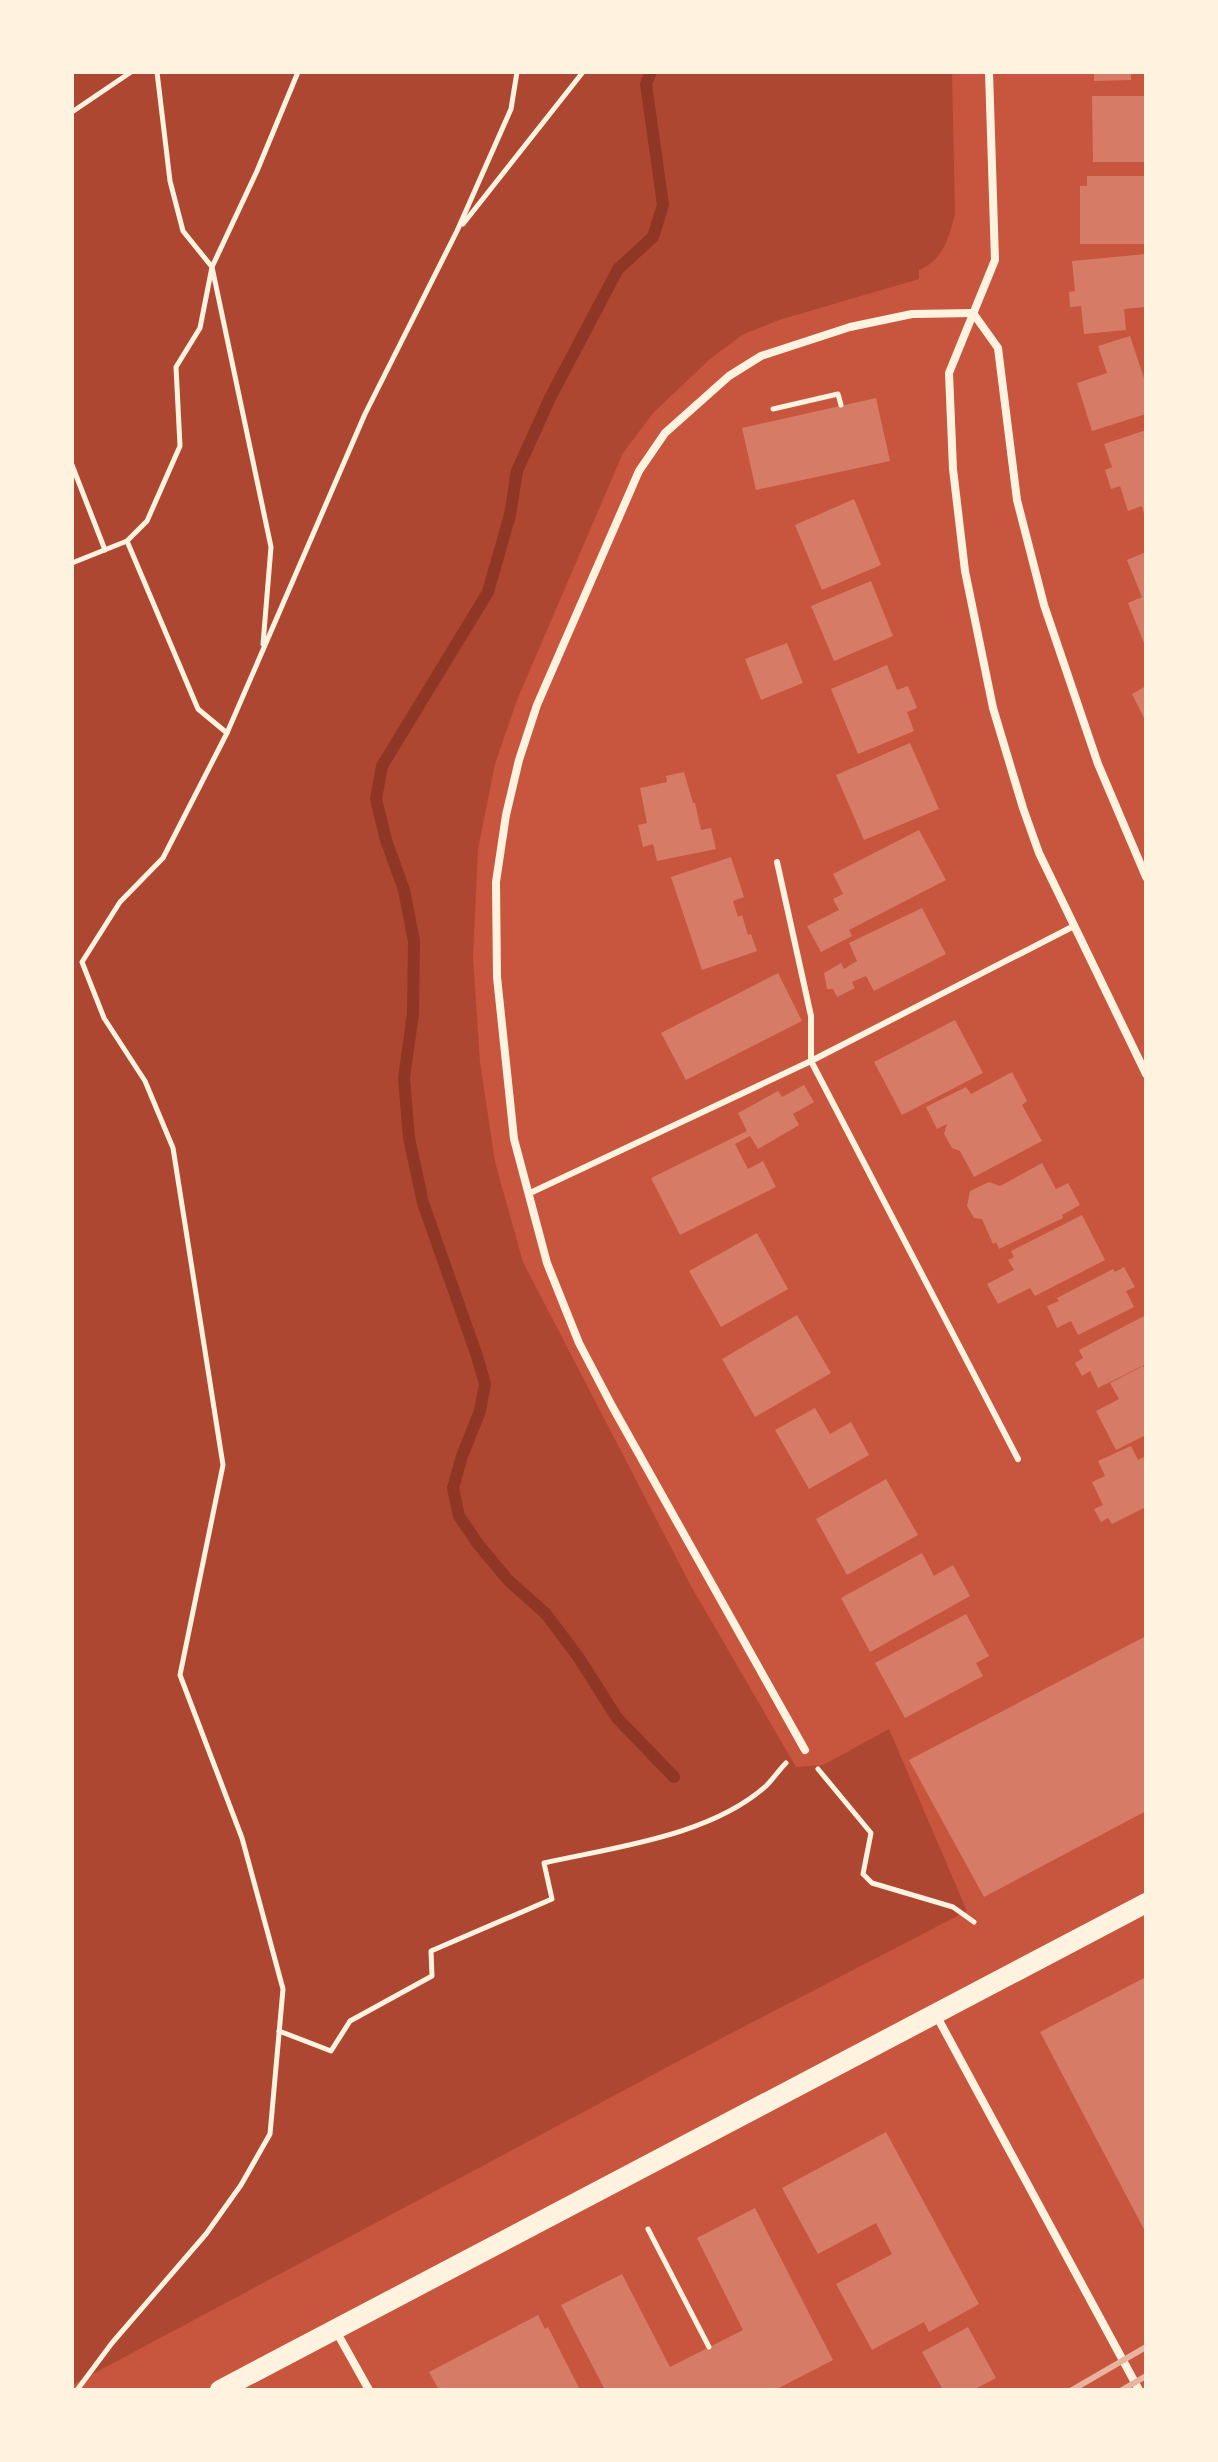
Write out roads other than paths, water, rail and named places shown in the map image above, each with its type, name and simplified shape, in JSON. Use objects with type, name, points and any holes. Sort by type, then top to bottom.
[{"type":"main road","points":[[220,2390],[1146,1903]]},
{"type":"street","points":[[989,72],[995,260],[949,373],[953,469],[965,571],[993,708],[1010,771],[1039,853],[1146,1074]]},
{"type":"street","points":[[973,313],[998,348],[1017,500],[1044,605],[1098,764],[1146,877]]},
{"type":"street","points":[[805,1750],[612,1406],[579,1343],[547,1263],[514,1139],[497,977],[496,882],[519,760],[537,705],[639,471],[665,433],[729,376],[761,356],[850,327],[912,314],[973,313]]},
{"type":"street","points":[[935,2013],[1139,2390]]},
{"type":"street","points":[[335,2329],[369,2390]]},
{"type":"lane","points":[[777,862],[811,1016],[811,1061],[1018,1459]]},
{"type":"lane","points":[[528,1194],[811,1061],[1074,926]]},
{"type":"waterway","points":[[651,72],[646,84],[663,205],[653,237],[618,269],[550,398],[517,471],[510,515],[488,592],[382,766],[376,799],[386,840],[404,890],[414,941],[413,1014],[404,1078],[409,1138],[423,1203],[485,1384],[480,1411],[453,1488],[459,1516],[508,1580],[546,1614],[579,1658],[617,1718],[674,1777]]},
{"type":"railway","points":[[1072,2390],[1146,2347]]},
{"type":"railway","points":[[1122,2390],[1146,2376]]}]
